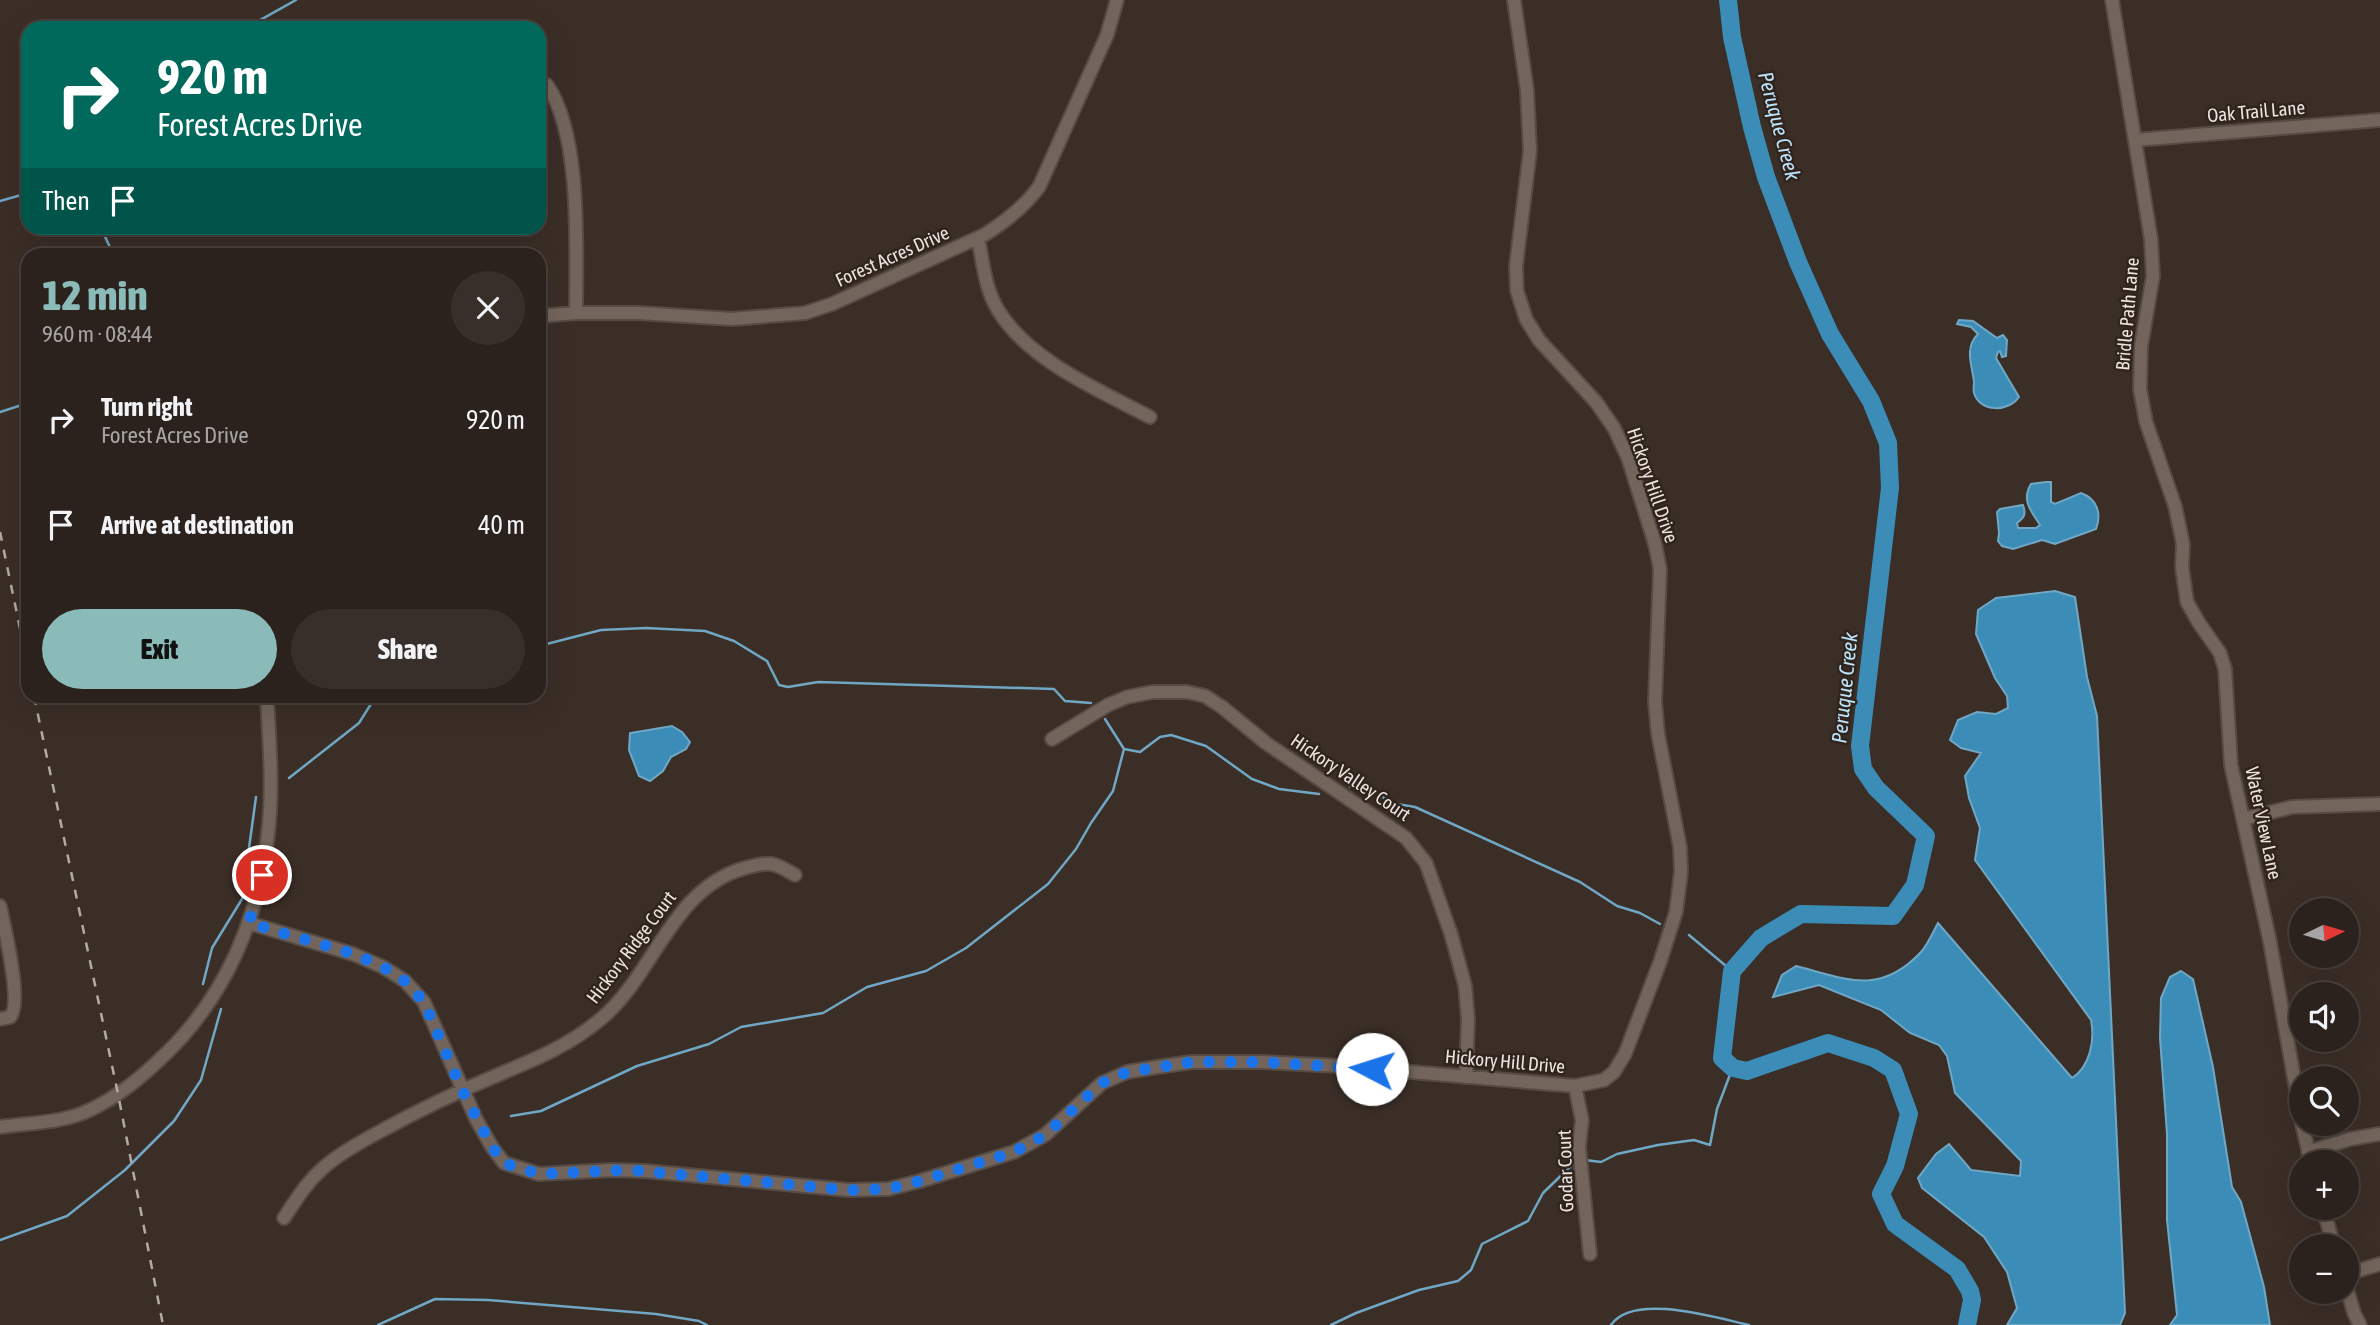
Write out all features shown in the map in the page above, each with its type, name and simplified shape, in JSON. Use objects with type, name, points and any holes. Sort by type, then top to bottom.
[{"type":"street","name":"Forest Acres Drive","points":[[546,315],[639,313],[732,319],[805,313],[832,304],[978,238],[1003,223],[1030,200],[1039,187],[1107,35],[1117,0]]},
{"type":"street","name":"Hickory Hill Drive","points":[[249,923],[354,954],[405,981],[424,1002],[462,1090],[492,1147],[504,1163],[539,1174],[612,1170],[849,1190],[888,1189],[1014,1152],[1045,1135],[1102,1083],[1127,1072],[1192,1062],[1341,1066],[1575,1086],[1604,1080],[1614,1072],[1625,1054],[1660,962],[1676,912],[1681,872],[1680,847],[1658,734],[1655,702],[1660,569],[1655,544],[1628,458],[1614,428],[1596,402],[1539,341],[1526,320],[1517,291],[1516,266],[1530,151],[1527,90],[1514,0]]},
{"type":"street","name":"Bridle Path Lane","points":[[2112,0],[2151,239],[2152,276],[2141,347],[2140,389],[2146,422],[2175,506],[2183,544]]},
{"type":"street","points":[[546,85],[556,99],[562,118],[573,181],[576,313]]},
{"type":"street","name":"Oak Trail Lane","points":[[2135,141],[2380,120]]},
{"type":"street","points":[[978,238],[986,282],[997,310],[1015,331],[1064,371],[1150,417]]},
{"type":"street","name":"Water View Lane","points":[[2183,544],[2183,587],[2187,602],[2220,653],[2225,669],[2231,765],[2270,942],[2292,1066]]},
{"type":"street","name":"Hickory Valley Court","points":[[1052,739],[1108,705],[1127,697],[1165,692],[1187,692],[1205,696],[1222,706],[1266,743],[1406,838],[1426,863],[1451,934],[1465,985],[1468,1019],[1466,1077]]},
{"type":"street","points":[[0,1126],[68,1118],[132,1085],[172,1049],[198,1020],[228,973],[249,923],[262,875],[270,822],[267,703]]},
{"type":"street","points":[[2243,819],[2292,807],[2380,804]]},
{"type":"street","name":"Hickory Ridge Court","points":[[284,1218],[305,1186],[347,1150],[462,1090],[554,1051],[583,1034],[604,1017],[634,981],[697,893],[714,881],[736,870],[755,865],[772,864],[795,875]]},
{"type":"street","points":[[0,906],[11,957],[15,1009],[10,1017],[0,1019]]},
{"type":"street","name":"Godar Court","points":[[1575,1086],[1582,1120],[1579,1147],[1590,1254]]},
{"type":"street","points":[[2325,1150],[2350,1139],[2380,1134]]},
{"type":"street","points":[[2359,1270],[2380,1264]]},
{"type":"street","points":[[2352,1304],[2360,1325]]},
{"type":"water","points":[[1959,320],[1973,321],[1997,338],[2003,335],[2007,340],[2006,356],[2002,357],[2000,351],[1996,358],[2019,397],[2009,406],[1988,407],[1977,400],[1970,351],[1978,334],[1971,327],[1957,324]]},
{"type":"water","points":[[2051,482],[2051,502],[2055,504],[2081,493],[2091,499],[2098,512],[2096,529],[2055,544],[2042,540],[2013,549],[2002,546],[1998,541],[1997,512],[2000,509],[2023,505],[2024,515],[2017,523],[2018,528],[2036,528],[2040,525],[2028,505],[2028,490],[2031,484]]},
{"type":"water","points":[[2055,591],[2075,597],[2087,677],[2097,716],[2125,1313],[2120,1325],[2007,1325],[2017,1308],[2007,1272],[1984,1237],[1922,1188],[1918,1178],[1936,1154],[1949,1144],[1971,1170],[2020,1176],[2021,1161],[1955,1093],[1947,1056],[1939,1045],[1910,1033],[1881,1010],[1819,985],[1773,997],[1782,975],[1796,966],[1847,979],[1877,979],[1891,975],[1921,952],[1938,923],[2072,1078],[2083,1067],[2090,1052],[2091,1020],[1975,860],[1980,828],[1969,798],[1965,776],[1981,753],[1961,748],[1950,740],[1958,720],[1977,712],[1996,714],[2008,708],[2007,696],[1995,678],[1976,634],[1978,610],[1996,598]]},
{"type":"water","points":[[672,726],[682,732],[690,742],[686,749],[671,757],[663,771],[650,781],[639,776],[629,750],[630,733]]},
{"type":"water","points":[[2181,971],[2193,979],[2213,1067],[2232,1187],[2241,1202],[2264,1287],[2270,1325],[2170,1325],[2177,1315],[2167,1220],[2167,1134],[2160,1038],[2161,998],[2170,977]]},
{"type":"waterway","points":[[258,21],[296,0]]},
{"type":"waterway","name":"Peruque Creek","points":[[1728,0],[1732,37],[1766,177],[1798,262],[1830,334],[1871,401],[1888,443],[1890,488],[1860,746],[1863,769],[1876,788],[1926,836],[1915,885],[1893,916],[1801,914],[1761,938],[1732,971],[1722,1058],[1733,1068],[1747,1071],[1828,1043],[1874,1058],[1893,1070],[1909,1114],[1895,1166],[1881,1194],[1895,1224],[1957,1269],[1970,1291],[1972,1300],[1967,1325]]},
{"type":"waterway","points":[[0,201],[21,195]]},
{"type":"waterway","points":[[104,235],[110,248]]},
{"type":"waterway","points":[[0,412],[21,405]]},
{"type":"waterway","points":[[546,644],[601,630],[646,628],[705,631],[734,641],[767,661],[779,685],[788,687],[818,682],[1054,689],[1065,701],[1091,703]]},
{"type":"waterway","points":[[289,778],[359,723],[372,703]]},
{"type":"waterway","points":[[511,1116],[541,1111],[637,1066],[709,1044],[741,1027],[823,1013],[867,987],[926,971],[966,948],[1048,884],[1076,849],[1113,791],[1124,749],[1105,719]]},
{"type":"waterway","points":[[1124,749],[1140,752],[1160,737],[1171,735],[1206,746],[1252,779],[1279,789],[1319,794]]},
{"type":"waterway","points":[[1350,787],[1370,788],[1391,803],[1415,807],[1580,882],[1617,906],[1640,913],[1660,924]]},
{"type":"waterway","points":[[203,984],[212,948],[242,899],[256,797]]},
{"type":"waterway","points":[[1689,935],[1732,971]]},
{"type":"waterway","points":[[0,1240],[67,1216],[125,1170],[174,1121],[201,1080],[221,1009]]},
{"type":"waterway","points":[[1585,1160],[1601,1162],[1617,1154],[1694,1140],[1710,1145],[1717,1109],[1731,1072],[1722,1058]]},
{"type":"waterway","points":[[1331,1325],[1419,1290],[1458,1281],[1471,1270],[1482,1244],[1528,1221],[1543,1193],[1575,1162]]},
{"type":"waterway","points":[[378,1325],[435,1299],[488,1300],[656,1314],[699,1321],[707,1325]]},
{"type":"waterway","points":[[1611,1325],[1622,1315],[1637,1310],[1656,1309],[1697,1313],[1749,1325]]},
{"type":"railway","points":[[0,532],[21,633]]},
{"type":"railway","points":[[35,703],[118,1094],[163,1325]]},
{"type":"route","points":[[262,875],[249,923],[354,954],[405,981],[424,1002],[438,1029],[462,1090],[492,1147],[504,1163],[539,1174],[629,1170],[849,1190],[888,1189],[1014,1152],[1045,1135],[1102,1083],[1127,1072],[1192,1062],[1261,1062],[1372,1069]]}]
